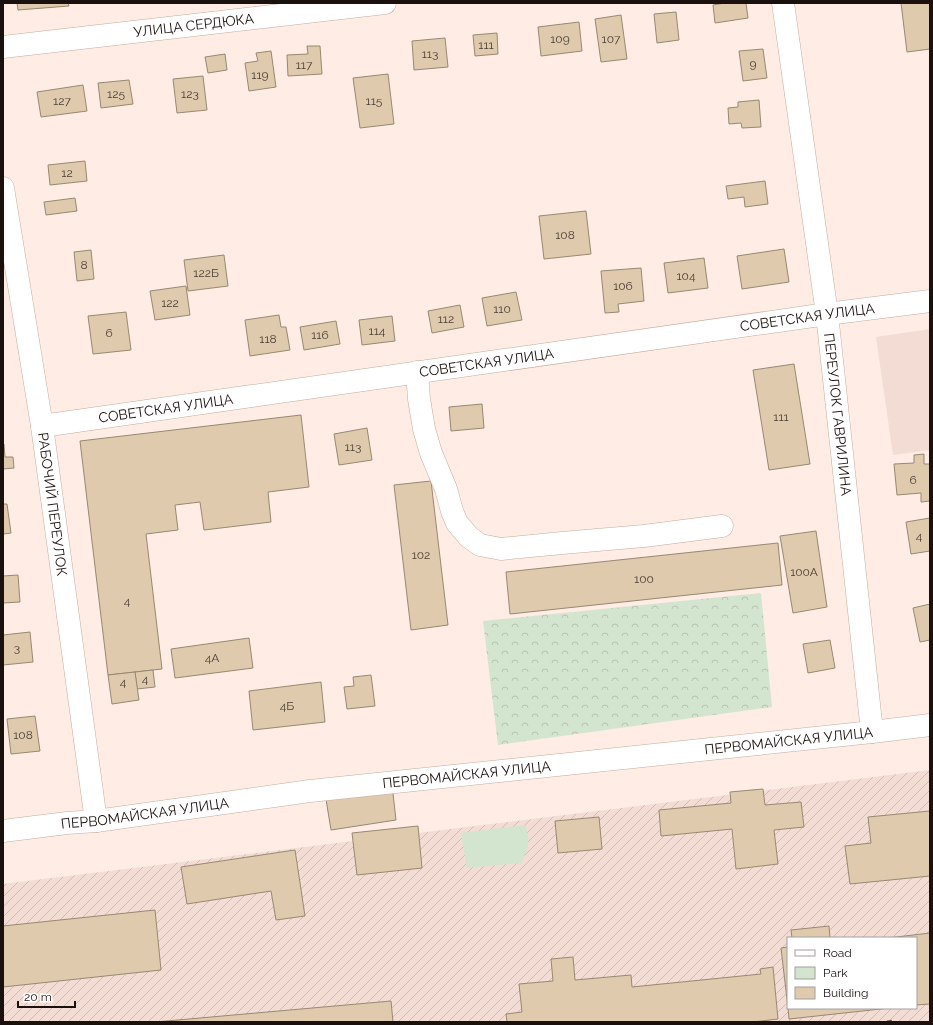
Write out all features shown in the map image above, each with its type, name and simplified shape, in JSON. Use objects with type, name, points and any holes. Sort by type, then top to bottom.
[{"type":"street","name":"УЛИЦА СЕРДЮКА","points":[[3,48],[379,3]]},
{"type":"street","name":"ПЕРЕУЛОК ГАВРИЛИНА","points":[[783,3],[827,314],[872,732]]},
{"type":"street","name":"РАБОЧИЙ ПЕРЕУЛОК","points":[[3,188],[42,426],[96,821]]},
{"type":"street","name":"СОВЕТСКАЯ УЛИЦА","points":[[42,426],[827,314],[930,301]]},
{"type":"street","points":[[417,372],[419,399],[424,428],[431,453],[446,489],[452,511],[457,523],[469,537],[480,545],[500,549],[644,536],[722,526]]},
{"type":"street","name":"ПЕРВОМАЙСКАЯ УЛИЦА","points":[[3,831],[96,821],[318,790],[872,732],[930,724]]},
{"type":"shaded area","points":[[930,329],[930,450],[893,455],[876,337]]},
{"type":"shaded area","points":[[930,770],[930,1022],[3,1022],[3,884]]},
{"type":"green space","points":[[761,593],[772,707],[498,745],[483,621]]},
{"type":"green space","points":[[525,825],[528,836],[528,844],[526,853],[521,863],[467,868],[461,833]]},
{"type":"building","points":[[17,3],[68,3],[69,6],[18,10]]},
{"type":"building","points":[[725,3],[746,3],[748,18],[715,23],[713,5]]},
{"type":"building","points":[[901,3],[930,3],[930,49],[907,52]]},
{"type":"building","points":[[676,12],[679,40],[657,43],[654,14]]},
{"type":"building","points":[[621,15],[627,59],[601,62],[595,19]]},
{"type":"building","points":[[579,22],[582,51],[541,56],[538,27]]},
{"type":"building","points":[[497,33],[498,54],[475,56],[473,35]]},
{"type":"building","points":[[445,38],[448,67],[414,70],[412,41]]},
{"type":"building","points":[[307,46],[320,46],[322,74],[288,76],[287,55],[308,54]]},
{"type":"building","points":[[763,49],[767,78],[743,81],[739,51]]},
{"type":"building","points":[[271,51],[276,87],[249,91],[245,63],[258,61],[256,53]]},
{"type":"building","points":[[225,54],[227,70],[208,73],[205,57]]},
{"type":"building","points":[[388,74],[394,124],[360,128],[353,78]]},
{"type":"building","points":[[203,76],[207,110],[177,113],[173,79]]},
{"type":"building","points":[[129,80],[133,104],[101,108],[98,83]]},
{"type":"building","points":[[83,85],[87,111],[41,117],[37,92]]},
{"type":"building","points":[[759,100],[761,127],[742,128],[741,123],[729,124],[728,108],[738,107],[738,102]]},
{"type":"building","points":[[85,161],[87,181],[50,185],[48,165]]},
{"type":"building","points":[[765,181],[768,204],[745,207],[744,197],[728,199],[726,186]]},
{"type":"building","points":[[75,198],[77,211],[46,215],[44,202]]},
{"type":"building","points":[[586,211],[591,254],[544,259],[539,216]]},
{"type":"building","points":[[784,249],[789,282],[742,289],[737,256]]},
{"type":"building","points":[[91,250],[94,279],[77,281],[74,252]]},
{"type":"building","points":[[224,255],[228,286],[188,291],[184,260]]},
{"type":"building","points":[[704,258],[708,288],[668,293],[664,263]]},
{"type":"building","points":[[641,268],[644,301],[618,304],[619,312],[605,313],[601,271]]},
{"type":"building","points":[[186,286],[190,315],[155,320],[150,291]]},
{"type":"building","points":[[516,292],[522,320],[487,326],[482,298]]},
{"type":"building","points":[[460,305],[464,327],[432,333],[428,311]]},
{"type":"building","points":[[126,312],[131,350],[93,354],[88,316]]},
{"type":"building","points":[[279,315],[281,327],[286,327],[290,350],[250,356],[245,320]]},
{"type":"building","points":[[392,316],[395,341],[362,345],[359,320]]},
{"type":"building","points":[[336,321],[340,344],[304,350],[300,327]]},
{"type":"building","points":[[794,364],[810,464],[769,470],[753,370]]},
{"type":"building","points":[[482,404],[484,428],[451,431],[449,407]]},
{"type":"building","points":[[301,415],[309,487],[268,492],[271,522],[204,530],[200,502],[175,505],[178,530],[146,534],[162,669],[108,675],[80,441]]},
{"type":"building","points":[[367,428],[372,460],[339,465],[334,434]]},
{"type":"building","points":[[3,444],[5,457],[13,457],[14,468],[3,469]]},
{"type":"building","points":[[924,454],[924,464],[930,464],[930,501],[921,502],[921,493],[897,495],[894,464],[914,463],[914,455]]},
{"type":"building","points":[[431,481],[448,625],[411,630],[394,485]]},
{"type":"building","points":[[3,504],[7,504],[11,533],[3,534]]},
{"type":"building","points":[[930,518],[930,551],[911,554],[906,522]]},
{"type":"building","points":[[816,531],[827,607],[793,613],[780,536]]},
{"type":"building","points":[[778,543],[782,585],[510,614],[506,572]]},
{"type":"building","points":[[18,575],[20,602],[3,603],[3,576]]},
{"type":"building","points":[[930,604],[930,640],[920,642],[913,608]]},
{"type":"building","points":[[30,632],[33,662],[3,665],[3,635]]},
{"type":"building","points":[[249,638],[253,668],[175,678],[171,649]]},
{"type":"building","points":[[830,640],[835,668],[808,673],[803,644]]},
{"type":"building","points":[[153,670],[155,687],[137,689],[135,672]]},
{"type":"building","points":[[135,672],[139,700],[112,704],[108,675]]},
{"type":"building","points":[[371,675],[375,706],[347,709],[344,687],[354,686],[353,677]]},
{"type":"building","points":[[321,682],[325,722],[253,730],[249,691]]},
{"type":"building","points":[[35,716],[40,751],[11,754],[7,719]]},
{"type":"building","points":[[392,785],[396,820],[331,830],[325,793]]},
{"type":"building","points":[[763,789],[765,805],[801,802],[804,827],[774,830],[778,864],[736,869],[732,829],[661,836],[659,810],[731,803],[730,792]]},
{"type":"building","points":[[930,811],[930,876],[850,884],[845,846],[871,843],[868,817]]},
{"type":"building","points":[[599,817],[602,849],[558,853],[555,821]]},
{"type":"building","points":[[418,826],[422,868],[357,875],[352,833]]},
{"type":"building","points":[[295,850],[305,916],[276,920],[271,891],[187,904],[181,867]]},
{"type":"building","points":[[155,910],[161,970],[3,987],[3,926]]},
{"type":"building","points":[[829,926],[830,937],[792,937],[791,930]]},
{"type":"building","points":[[930,933],[930,1004],[917,1005],[917,937],[896,937]]},
{"type":"building","points":[[787,947],[787,999],[781,948]]},
{"type":"building","points":[[573,957],[575,980],[631,975],[632,987],[761,974],[760,969],[773,967],[778,1019],[753,1022],[507,1022],[506,1014],[522,1012],[519,984],[553,981],[551,959]]},
{"type":"building","points":[[391,1001],[393,1022],[155,1022]]},
{"type":"building","points":[[788,1009],[881,1009],[789,1019]]},
{"type":"railway","points":[[887,1022],[894,1021]]}]
